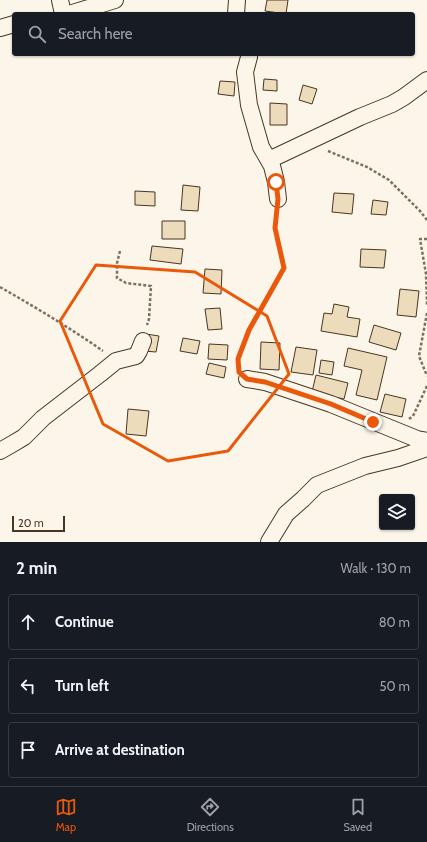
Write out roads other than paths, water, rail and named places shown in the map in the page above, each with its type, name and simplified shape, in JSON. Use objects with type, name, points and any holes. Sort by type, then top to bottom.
[{"type":"street","points":[[60,0],[63,12]]},
{"type":"street","points":[[76,12],[115,0]]},
{"type":"street","points":[[236,12],[238,0]]},
{"type":"street","points":[[0,28],[12,25]]},
{"type":"street","points":[[250,56],[245,72],[249,105],[261,147],[272,166],[278,199]]},
{"type":"street","points":[[269,160],[360,117],[392,104],[427,80]]},
{"type":"street","points":[[0,450],[24,437],[43,418],[116,361],[136,356],[140,351],[143,341]]},
{"type":"street","points":[[247,379],[265,382],[331,404],[388,428],[417,439],[427,441]]},
{"type":"street","points":[[269,542],[286,514],[317,485],[365,466],[398,458],[427,448]]}]
